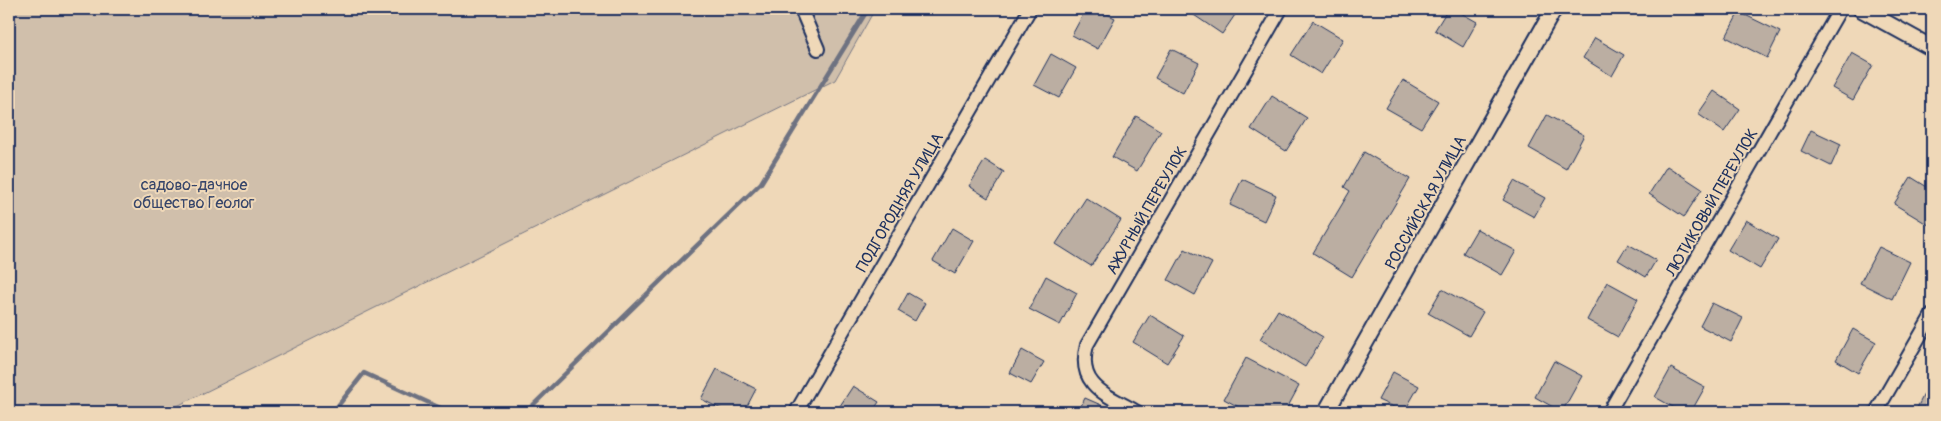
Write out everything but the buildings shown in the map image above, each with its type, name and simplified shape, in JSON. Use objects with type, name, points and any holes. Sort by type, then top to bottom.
[{"type":"street","points":[[801,9],[818,49]]},
{"type":"street","name":"ПОДГОРОДНЯЯ УЛИЦА","points":[[796,412],[1030,9]]},
{"type":"street","name":"АЖУРНЫЙ ПЕРЕУЛОК","points":[[1137,412],[1096,389],[1084,369],[1083,357],[1087,344],[1281,9]]},
{"type":"street","name":"РОССИЙСКАЯ УЛИЦА","points":[[1326,412],[1554,9]]},
{"type":"street","name":"ЛЮТИКОВЫЙ ПЕРЕУЛОК","points":[[1609,412],[1840,9]]},
{"type":"street","points":[[1861,9],[1932,48]]},
{"type":"street","points":[[1876,412],[1932,315]]},
{"type":"green space","name":"садово-дачное общество Геолог","points":[[9,9],[875,9],[835,80],[165,412],[9,412]]},
{"type":"waterway","points":[[503,412],[530,408],[761,183],[868,9]]},
{"type":"waterway","points":[[333,412],[364,373],[449,412]]}]
